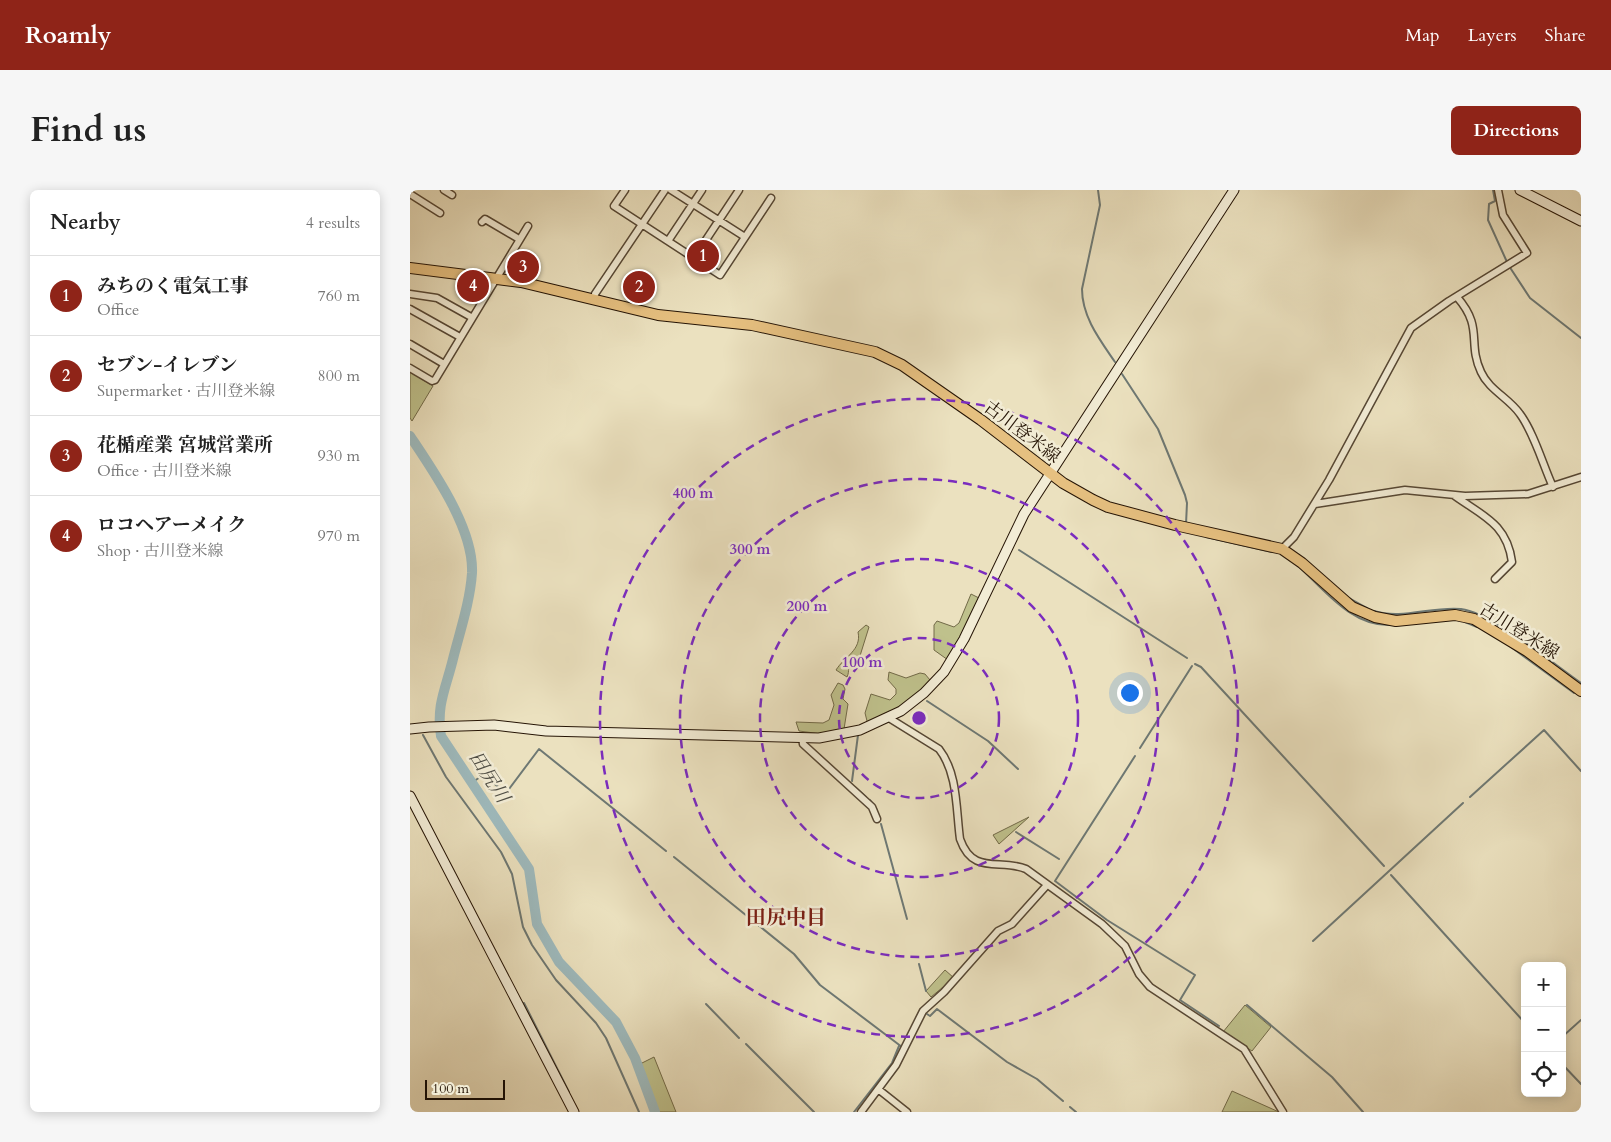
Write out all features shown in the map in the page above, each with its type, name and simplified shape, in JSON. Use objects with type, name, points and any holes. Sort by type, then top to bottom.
[{"type":"main road","name":"古川登米線","points":[[410,268],[495,278],[658,315],[761,326],[875,352],[902,365],[1077,492],[1108,506],[1190,529],[1282,549],[1302,563],[1352,607],[1364,613],[1386,620],[1444,615],[1464,616],[1474,619],[1527,651],[1581,691]]},
{"type":"street","points":[[444,190],[452,195]]},
{"type":"street","points":[[625,190],[614,206],[720,275],[770,198]]},
{"type":"street","points":[[594,300],[595,294],[665,190]]},
{"type":"street","points":[[671,190],[745,237]]},
{"type":"street","points":[[668,242],[702,190]]},
{"type":"street","points":[[694,258],[739,190]]},
{"type":"street","points":[[410,729],[494,725],[546,730],[802,737],[832,736],[853,732],[889,718],[914,703],[952,661],[1024,514],[1234,190]]},
{"type":"street","points":[[1282,549],[1294,536],[1314,504],[1411,328],[1527,253],[1503,215],[1498,190]]},
{"type":"street","points":[[1520,190],[1581,221]]},
{"type":"street","points":[[410,194],[440,213]]},
{"type":"street","points":[[482,222],[485,219],[519,239]]},
{"type":"street","points":[[410,368],[432,381],[435,380],[528,226]]},
{"type":"street","points":[[410,294],[437,298],[472,317]]},
{"type":"street","points":[[1457,297],[1471,316],[1477,360],[1481,373],[1522,418],[1553,487]]},
{"type":"street","points":[[410,309],[460,337]]},
{"type":"street","points":[[410,344],[444,364]]},
{"type":"street","points":[[1314,504],[1405,490],[1454,495],[1528,494],[1579,479]]},
{"type":"street","points":[[1454,495],[1491,520],[1504,535],[1510,547],[1512,562],[1495,579]]},
{"type":"street","points":[[889,718],[939,750],[944,756],[951,770],[960,839],[964,849],[975,861],[987,865],[1021,867],[1102,924],[1125,946],[1139,974],[1150,988],[1244,1049],[1283,1112]]},
{"type":"street","points":[[802,737],[803,744],[872,807],[877,819]]},
{"type":"street","points":[[410,796],[574,1112]]},
{"type":"street","points":[[861,1112],[896,1065],[924,1011],[944,992],[998,931],[1012,924],[1047,885]]},
{"type":"street","points":[[878,1089],[907,1112]]},
{"type":"green space","points":[[410,372],[433,386],[412,421],[410,418]]},
{"type":"green space","points":[[971,594],[979,598],[977,605],[948,660],[934,650],[934,625],[937,621],[954,627],[959,623]]},
{"type":"green space","points":[[866,625],[869,627],[859,659],[851,661],[847,677],[836,670],[855,649],[859,638],[858,632]]},
{"type":"green space","points":[[889,672],[906,678],[920,673],[925,674],[930,680],[913,698],[868,725],[865,713],[871,694],[890,700],[896,694],[896,689],[888,680]]},
{"type":"green space","points":[[838,683],[843,685],[845,689],[843,699],[848,704],[844,729],[822,734],[799,731],[796,722],[823,723],[829,720],[834,705],[831,695]]},
{"type":"green space","points":[[1029,817],[999,844],[993,835]]},
{"type":"green space","points":[[945,970],[954,978],[931,997],[926,991]]},
{"type":"green space","points":[[1245,1005],[1271,1027],[1252,1051],[1223,1032]]},
{"type":"green space","points":[[654,1057],[676,1112],[659,1112],[640,1064]]},
{"type":"green space","points":[[1232,1091],[1279,1112],[1222,1112]]},
{"type":"waterway","points":[[1098,190],[1100,205],[1082,289],[1088,319],[1115,362]]},
{"type":"waterway","points":[[1493,190],[1495,201],[1489,204],[1488,220],[1507,262]]},
{"type":"waterway","points":[[1509,266],[1530,298],[1581,338]]},
{"type":"waterway","points":[[1122,374],[1158,429],[1185,495],[1187,503],[1186,524]]},
{"type":"waterway","name":"田尻川","points":[[410,436],[451,502],[467,538],[471,556],[472,573],[469,595],[441,706],[441,736],[529,869],[537,924],[559,962],[616,1022],[635,1058],[655,1112]]},
{"type":"waterway","points":[[1206,537],[1272,552]]},
{"type":"waterway","points":[[1019,550],[1187,658]]},
{"type":"waterway","points":[[1297,565],[1339,605],[1351,613],[1363,620],[1391,625]]},
{"type":"waterway","points":[[1349,598],[1367,608]]},
{"type":"waterway","points":[[1374,611],[1406,614],[1439,609],[1461,609],[1473,612],[1505,629],[1581,683]]},
{"type":"waterway","points":[[1465,622],[1477,627]]},
{"type":"waterway","points":[[1507,644],[1574,693]]},
{"type":"waterway","points":[[1195,664],[1201,667],[1384,866]]},
{"type":"waterway","points":[[1140,748],[1192,666]]},
{"type":"waterway","points":[[927,701],[988,741],[1018,769]]},
{"type":"waterway","points":[[1470,797],[1544,730],[1581,771]]},
{"type":"waterway","points":[[423,735],[446,777],[501,852],[512,874],[523,927],[532,945],[556,980],[596,1023],[606,1038],[639,1112]]},
{"type":"waterway","points":[[852,781],[858,735]]},
{"type":"waterway","points":[[506,793],[539,749],[666,851]]},
{"type":"waterway","points":[[1135,756],[1055,881],[1107,920],[1195,975],[1180,1000],[1219,1026]]},
{"type":"waterway","points":[[470,784],[483,775],[501,789]]},
{"type":"waterway","points":[[855,787],[866,797]]},
{"type":"waterway","points":[[870,800],[877,810]]},
{"type":"waterway","points":[[1313,941],[1463,803]]},
{"type":"waterway","points":[[881,824],[907,919]]},
{"type":"waterway","points":[[1016,832],[1059,859]]},
{"type":"waterway","points":[[674,857],[794,954],[820,985],[902,1047]]},
{"type":"waterway","points":[[1391,875],[1521,1019]]},
{"type":"waterway","points":[[919,964],[926,991]]},
{"type":"waterway","points":[[524,1003],[569,1092]]},
{"type":"waterway","points":[[706,1004],[739,1038]]},
{"type":"waterway","points":[[1247,1005],[1332,1077],[1363,1112]]},
{"type":"waterway","points":[[927,1014],[930,1016],[937,1009],[1007,1062],[1037,1079],[1063,1101]]},
{"type":"waterway","points":[[1566,1033],[1581,1020]]},
{"type":"waterway","points":[[746,1044],[814,1112]]},
{"type":"waterway","points":[[854,1112],[892,1063],[899,1046]]},
{"type":"waterway","points":[[1566,1068],[1581,1084]]},
{"type":"waterway","points":[[1070,1107],[1076,1112]]},
{"type":"place","name":"みちのく電気工事","points":[[703,256]]},
{"type":"place","name":"花楯産業 宮城営業所","points":[[523,267]]},
{"type":"place","name":"ロコヘアーメイク","points":[[473,286]]},
{"type":"place","name":"セブン-イレブン","points":[[639,287]]},
{"type":"district","name":"田尻中目","points":[[786,917]]}]
